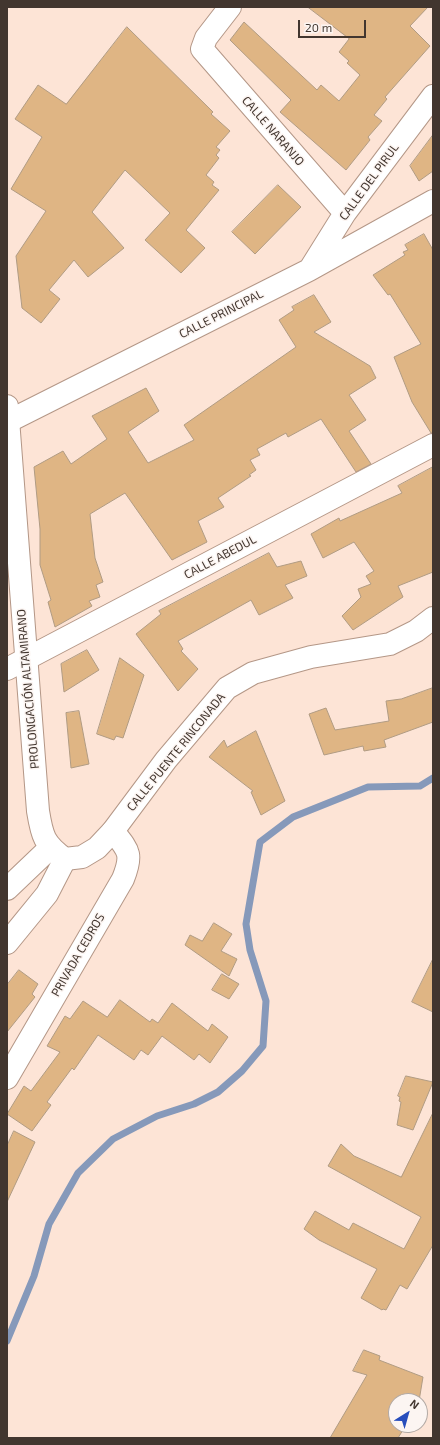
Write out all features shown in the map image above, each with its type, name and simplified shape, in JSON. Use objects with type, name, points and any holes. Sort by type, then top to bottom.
[{"type":"street","name":"CALLE NARANJO","points":[[230,7],[206,38],[202,49],[345,213]]},
{"type":"street","name":"CALLE DEL PIRUL","points":[[309,270],[345,213],[433,96]]},
{"type":"street","name":"CALLE PRINCIPAL","points":[[8,416],[309,270],[433,201]]},
{"type":"street","name":"PROLONGACIÓN ALTAMIRANO","points":[[8,416],[16,664],[41,831],[58,854]]},
{"type":"street","name":"CALLE ABEDUL","points":[[16,664],[433,445]]},
{"type":"street","name":"CALLE PUENTE RINCONADA","points":[[58,854],[82,857],[97,848],[113,831],[166,760],[227,688],[253,673],[311,657],[390,644],[416,631],[433,618]]},
{"type":"street","name":"PRIVADA CEDROS","points":[[7,1078],[123,879],[129,864],[127,848],[113,831]]},
{"type":"street","points":[[7,888],[58,854]]},
{"type":"street","points":[[7,943],[47,894],[58,854]]},
{"type":"building","points":[[308,7],[428,7],[410,26],[430,46],[385,97],[387,99],[374,115],[382,121],[368,137],[370,140],[346,170],[280,112],[291,100],[230,40],[244,22],[317,90],[321,85],[339,101],[360,75],[347,63],[349,61],[339,52],[349,39]]},
{"type":"building","points":[[127,27],[213,112],[211,114],[230,131],[216,147],[220,150],[216,155],[219,158],[206,175],[214,182],[212,185],[219,190],[186,230],[205,248],[181,273],[145,240],[170,213],[125,170],[92,212],[124,248],[88,277],[74,260],[49,290],[60,299],[41,323],[22,308],[16,256],[46,211],[11,189],[42,137],[15,119],[38,85],[66,104]]},
{"type":"building","points":[[433,135],[433,171],[419,181],[410,166]]},
{"type":"building","points":[[278,185],[301,207],[255,254],[232,232]]},
{"type":"building","points":[[424,234],[433,250],[433,433],[431,433],[412,402],[394,357],[421,344],[390,294],[388,295],[373,275],[405,255],[403,252],[408,250],[405,245]]},
{"type":"building","points":[[314,295],[331,322],[314,332],[370,366],[376,378],[349,395],[366,420],[349,431],[371,464],[356,472],[321,419],[288,437],[286,433],[257,449],[260,455],[250,460],[256,470],[249,475],[251,476],[218,498],[224,507],[198,521],[207,542],[172,560],[125,493],[90,514],[95,558],[103,582],[96,585],[100,597],[89,601],[92,606],[55,627],[48,602],[51,600],[40,565],[40,529],[34,467],[63,451],[71,464],[107,439],[92,416],[146,388],[159,411],[128,432],[148,463],[194,440],[184,425],[296,347],[279,320],[294,310],[292,307]]},
{"type":"building","points":[[433,467],[433,572],[398,586],[403,597],[353,630],[342,616],[361,597],[358,589],[371,584],[366,576],[374,571],[354,542],[323,558],[311,534],[339,518],[340,521],[402,493],[398,486]]},
{"type":"building","points":[[269,553],[277,567],[301,561],[307,576],[285,585],[293,598],[259,615],[251,600],[178,641],[183,649],[181,651],[198,669],[178,691],[136,634],[161,614],[159,611]]},
{"type":"building","points":[[87,650],[99,670],[64,692],[61,664]]},
{"type":"building","points":[[120,658],[144,675],[123,738],[116,736],[114,740],[97,734]]},
{"type":"building","points":[[433,688],[433,722],[384,740],[386,747],[364,751],[363,746],[324,755],[309,714],[326,708],[335,730],[389,721],[386,701],[401,699]]},
{"type":"building","points":[[79,711],[89,764],[71,768],[66,713]]},
{"type":"building","points":[[256,731],[285,801],[261,815],[251,792],[253,791],[209,757],[224,740],[227,747]]},
{"type":"building","points":[[214,923],[232,934],[221,951],[237,959],[229,976],[185,945],[190,935],[202,941]]},
{"type":"building","points":[[433,959],[433,1012],[412,1002]]},
{"type":"building","points":[[19,970],[38,984],[32,994],[35,997],[7,1032],[7,985]]},
{"type":"building","points":[[222,974],[239,984],[229,999],[212,990]]},
{"type":"building","points":[[120,1000],[150,1022],[152,1019],[158,1023],[172,1003],[208,1031],[212,1024],[228,1037],[210,1063],[199,1054],[194,1060],[162,1036],[148,1055],[141,1050],[134,1060],[98,1035],[74,1070],[72,1068],[47,1102],[51,1105],[32,1131],[7,1114],[24,1086],[31,1091],[60,1052],[47,1046],[65,1016],[70,1019],[83,1001],[107,1017]]},
{"type":"building","points":[[406,1076],[433,1082],[413,1130],[397,1125],[401,1102],[399,1101],[400,1097],[398,1096]]},
{"type":"building","points":[[433,1113],[433,1245],[407,1289],[400,1285],[386,1310],[382,1310],[361,1298],[377,1269],[319,1240],[304,1229],[315,1211],[349,1230],[353,1223],[404,1249],[421,1217],[328,1166],[341,1144],[354,1156],[401,1177]]},
{"type":"building","points":[[14,1131],[35,1142],[7,1202],[7,1146]]},
{"type":"building","points":[[364,1350],[380,1356],[379,1360],[423,1377],[420,1393],[388,1393],[388,1433],[401,1433],[398,1438],[330,1438],[367,1375],[353,1371]]},
{"type":"waterway","points":[[7,1341],[34,1276],[49,1224],[78,1173],[113,1139],[157,1116],[194,1104],[218,1092],[242,1071],[263,1046],[266,1001],[250,950],[246,924],[260,842],[293,817],[368,787],[420,786],[433,778]]}]
